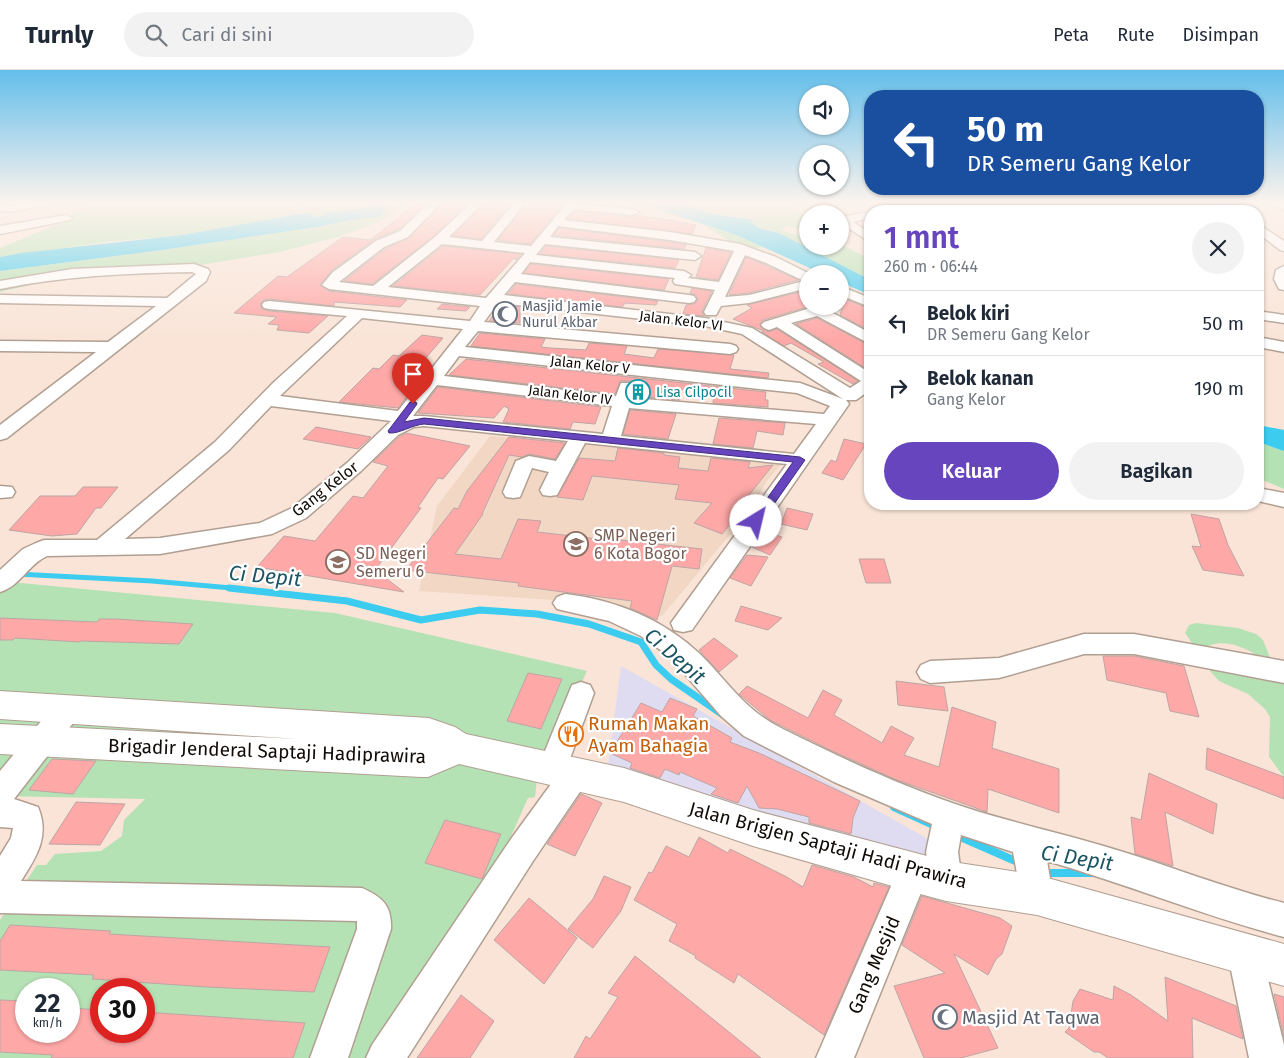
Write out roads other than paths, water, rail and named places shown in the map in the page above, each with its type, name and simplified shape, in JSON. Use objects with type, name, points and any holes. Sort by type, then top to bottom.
[{"type":"main road","name":"Brigadir Jenderal Saptaji Hadiprawira","points":[[0,705],[428,733],[437,735],[458,748]]},
{"type":"main road","name":"Brigadir Jenderal Saptaji Hadiprawira","points":[[0,740],[420,761],[428,760],[458,748]]},
{"type":"main road","name":"Jalan Brigjen Saptaji Hadi Prawira","points":[[458,748],[624,785],[753,828],[939,850],[1032,865],[1245,955],[1284,965]]},
{"type":"street","points":[[374,248],[329,284],[332,287],[492,300]]},
{"type":"street","points":[[376,290],[428,248]]},
{"type":"street","points":[[515,248],[695,256]]},
{"type":"street","points":[[662,318],[700,248]]},
{"type":"street","points":[[534,250],[724,287]]},
{"type":"street","name":"Gang Kelor","points":[[0,584],[31,554],[54,546],[101,548],[160,546],[264,529],[299,513],[354,467],[398,424],[492,300],[534,250]]},
{"type":"street","points":[[705,322],[741,250],[771,260],[799,274]]},
{"type":"street","points":[[0,285],[44,276],[86,272],[194,268],[203,271],[201,278],[0,434]]},
{"type":"street","points":[[1284,270],[1281,273],[1284,286]]},
{"type":"street","points":[[511,277],[689,299]]},
{"type":"street","points":[[716,302],[749,299],[799,286]]},
{"type":"street","points":[[849,294],[864,301]]},
{"type":"street","points":[[0,298],[168,302]]},
{"type":"street","name":"Jalan Kelor VI","points":[[492,300],[705,322],[747,331],[862,388]]},
{"type":"street","points":[[849,303],[864,301]]},
{"type":"street","points":[[269,305],[730,349]]},
{"type":"street","points":[[101,548],[222,446],[267,400],[360,313]]},
{"type":"street","points":[[747,331],[804,315]]},
{"type":"street","points":[[826,315],[864,336]]},
{"type":"street","points":[[1264,316],[1284,319]]},
{"type":"street","points":[[683,623],[828,420],[862,388],[778,322]]},
{"type":"street","points":[[1264,343],[1284,346]]},
{"type":"street","points":[[0,346],[111,347]]},
{"type":"street","points":[[610,441],[621,402],[644,347]]},
{"type":"street","name":"Jalan Kelor V","points":[[455,351],[800,388],[862,388]]},
{"type":"street","name":"Jalan Kelor IV","points":[[431,380],[621,402],[828,420]]},
{"type":"street","points":[[267,400],[398,424],[424,421],[800,460]]},
{"type":"street","points":[[0,411],[28,412]]},
{"type":"street","points":[[550,490],[560,468],[579,438]]},
{"type":"street","points":[[513,492],[521,467],[525,464],[529,462],[560,468]]},
{"type":"street","points":[[1264,495],[1284,500]]},
{"type":"street","points":[[565,604],[603,609],[628,617],[648,628],[687,658],[726,704],[753,727],[917,805],[939,850],[1032,865],[1120,867],[1247,911],[1284,920]]},
{"type":"street","points":[[930,672],[999,668],[1084,644],[1115,642],[1284,672]]},
{"type":"street","points":[[384,1058],[522,850],[564,771],[581,693]]},
{"type":"street","points":[[0,794],[67,710]]},
{"type":"street","points":[[0,813],[18,814],[27,817],[31,826],[27,839],[0,884]]},
{"type":"street","name":"Gang Mesjid","points":[[835,1058],[939,850]]},
{"type":"street","points":[[0,897],[352,904],[366,906],[371,909],[375,917],[374,929],[329,1058]]},
{"type":"street","points":[[1245,955],[1268,1058]]},
{"type":"water","points":[[65,248],[175,248],[0,271],[0,257]]},
{"type":"water","points":[[766,248],[799,248],[799,255],[822,255],[841,265],[803,265]]},
{"type":"water","points":[[849,269],[864,277],[864,292],[849,286]]},
{"type":"water","points":[[1264,426],[1284,430],[1284,451],[1264,444]]},
{"type":"waterway","points":[[786,248],[818,261],[864,285]]},
{"type":"waterway","name":"Ci Depit","points":[[17,574],[152,581],[243,589]]},
{"type":"waterway","name":"Ci Depit","points":[[229,588],[347,601],[421,620],[480,610],[537,614],[589,624],[641,642],[656,665],[671,679],[723,715]]},
{"type":"waterway","name":"Ci Depit","points":[[894,807],[938,827]]},
{"type":"waterway","name":"Ci Depit","points":[[956,835],[1020,863]]},
{"type":"waterway","name":"Ci Depit","points":[[1043,873],[1093,873]]},
{"type":"place","name":"Masjid Jamie Nurul Akbar","points":[[505,314]]},
{"type":"place","name":"Lisa Cilpocil","points":[[638,392]]},
{"type":"place","name":"SMP Negeri 6 Kota Bogor","points":[[576,544]]},
{"type":"place","name":"SD Negeri Semeru 6","points":[[338,562]]},
{"type":"place","name":"Rumah Makan Ayam Bahagia","points":[[571,734]]},
{"type":"place","name":"Masjid At Taqwa","points":[[945,1017]]}]
